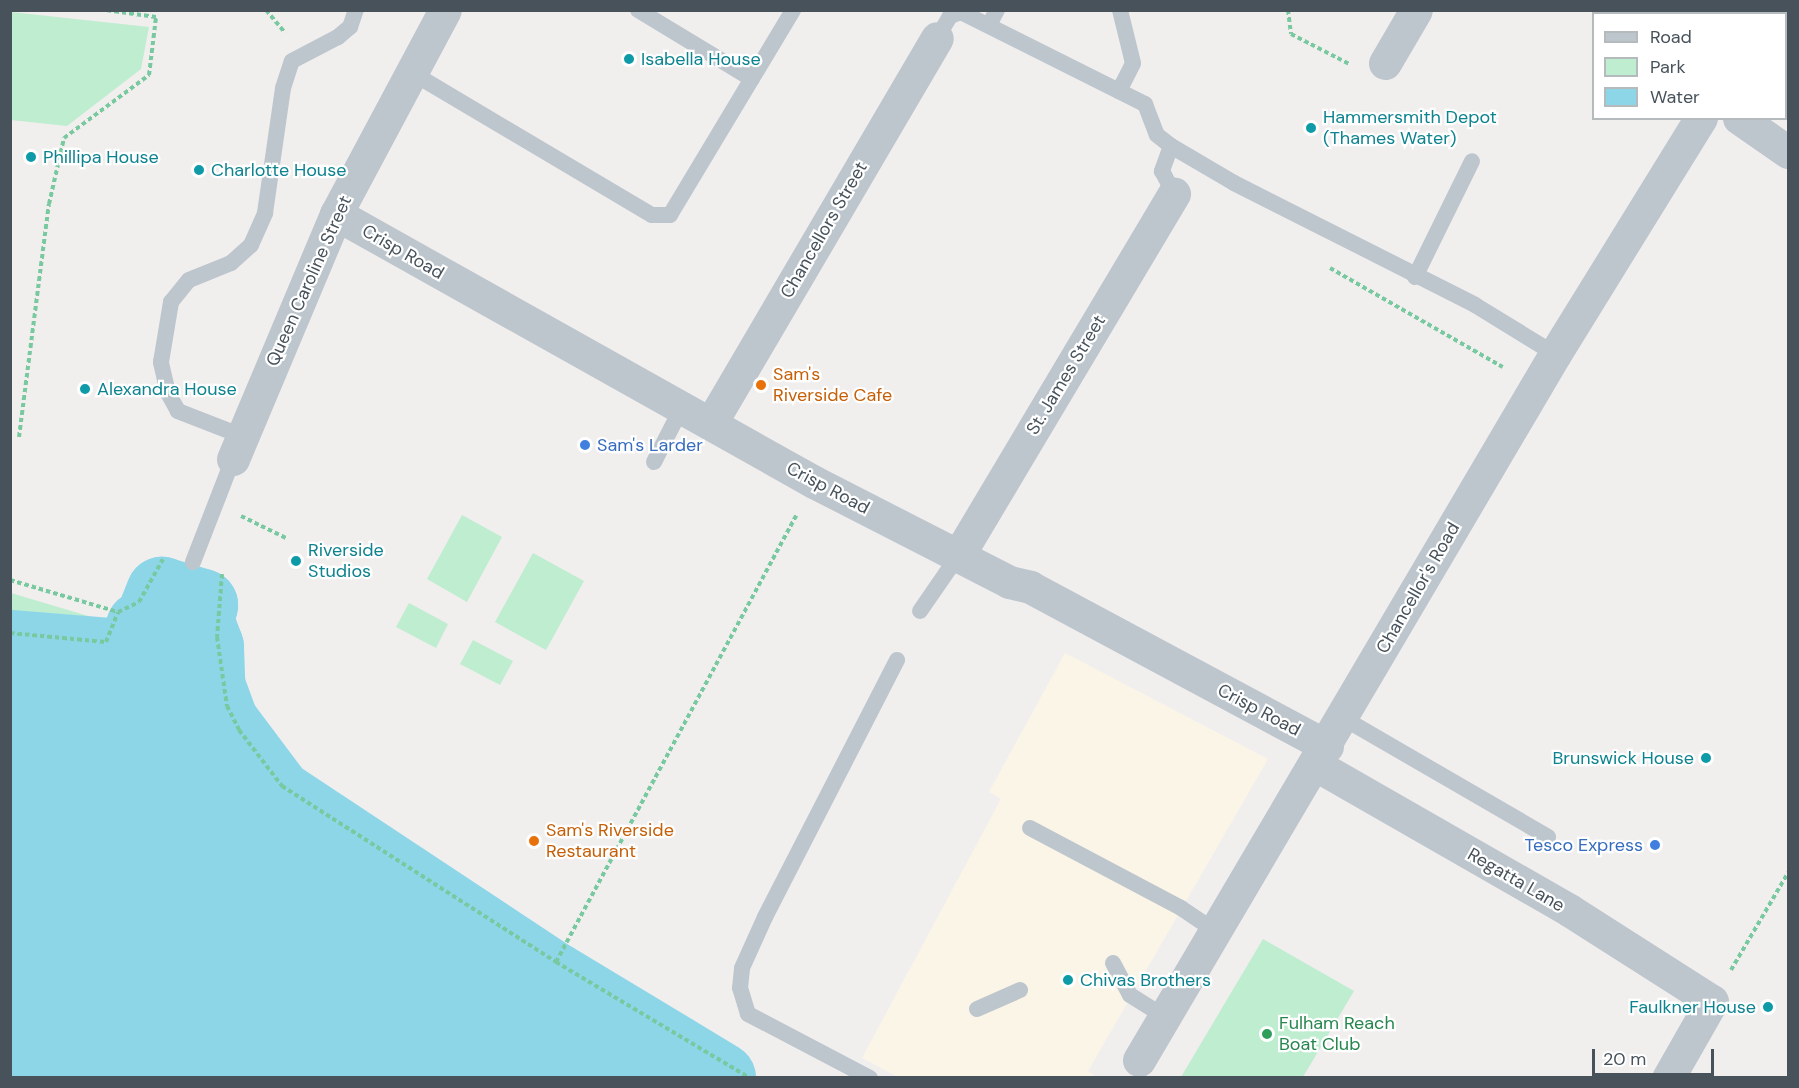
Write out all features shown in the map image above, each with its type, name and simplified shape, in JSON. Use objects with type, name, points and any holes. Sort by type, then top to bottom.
[{"type":"street","name":"Queen Caroline Street","points":[[237,448],[336,214],[409,71],[445,10]]},
{"type":"street","points":[[1385,63],[1416,10]]},
{"type":"street","name":"Chancellors Street","points":[[711,423],[937,38]]},
{"type":"street","name":"Chancellor's Road","points":[[1132,1069],[1322,755],[1555,354],[1700,120]]},
{"type":"street","points":[[1742,120],[1788,152]]},
{"type":"street","name":"St. James Street","points":[[958,556],[1174,194]]},
{"type":"street","name":"Crisp Road","points":[[336,214],[814,482],[1009,582],[1030,586],[1322,755]]},
{"type":"street","name":"Regatta Lane","points":[[1322,755],[1712,1001]]},
{"type":"street","points":[[1668,1077],[1712,1001]]},
{"type":"lane","points":[[237,448],[178,411],[168,393],[161,362],[171,302],[189,280],[231,263],[251,245],[265,213],[283,88],[292,61],[344,32],[356,10]]},
{"type":"lane","points":[[639,10],[752,79]]},
{"type":"lane","points":[[409,71],[652,215],[670,215],[793,10]]},
{"type":"lane","points":[[1119,91],[1133,63],[1120,10]]},
{"type":"lane","points":[[937,38],[950,16],[961,12],[993,18],[1145,104],[1157,135],[1171,146],[1234,183],[1415,277],[1475,305],[1555,354]]},
{"type":"lane","points":[[1171,146],[1162,171],[1174,194]]},
{"type":"lane","points":[[1415,277],[1472,161]]},
{"type":"lane","points":[[654,462],[682,407]]},
{"type":"lane","name":"Queen Caroline Street","points":[[193,562],[237,448]]},
{"type":"lane","points":[[920,611],[958,556]]},
{"type":"lane","points":[[870,1077],[748,1014],[740,988],[742,968],[765,917],[897,660]]},
{"type":"lane","points":[[1343,718],[1548,837]]},
{"type":"lane","points":[[1030,828],[1181,908],[1215,931]]},
{"type":"lane","points":[[1113,963],[1130,995],[1164,1016]]},
{"type":"lane","points":[[977,1009],[1020,990]]},
{"type":"path","points":[[105,10],[156,17]]},
{"type":"path","points":[[19,437],[49,204],[64,138],[149,75],[157,10]]},
{"type":"path","points":[[1288,10],[1291,34],[1354,67],[1375,58],[1385,63]]},
{"type":"path","points":[[1321,263],[1536,386]]},
{"type":"path","points":[[556,962],[814,482]]},
{"type":"path","points":[[216,504],[288,539]]},
{"type":"path","points":[[200,545],[217,555],[223,564],[217,638],[227,706],[238,729],[282,786],[556,962],[750,1077]]},
{"type":"path","points":[[10,580],[118,612],[139,602],[165,555]]},
{"type":"path","points":[[10,633],[106,642],[118,612]]},
{"type":"path","points":[[1712,1001],[1788,873]]},
{"type":"shaded area","points":[[1065,653],[1268,759],[1088,1071],[1097,1077],[898,1077],[862,1058],[1001,799],[989,792]]},
{"type":"green space","points":[[11,12],[149,27],[141,69],[67,126],[11,120]]},
{"type":"green space","points":[[462,515],[502,537],[467,602],[427,579]]},
{"type":"green space","points":[[533,553],[584,581],[546,650],[495,622]]},
{"type":"green space","points":[[11,593],[105,621],[102,631],[11,620]]},
{"type":"green space","points":[[409,603],[448,624],[436,648],[396,627]]},
{"type":"green space","points":[[473,640],[513,661],[500,685],[460,664]]},
{"type":"green space","name":"Fulham Reach Boat Club","points":[[1263,939],[1354,991],[1303,1077],[1181,1077]]},
{"type":"water","points":[[162,593],[202,605],[198,621],[208,647],[209,685],[223,723],[277,795],[554,978],[720,1077],[11,1077],[11,646],[133,656],[142,627],[149,625]]},
{"type":"waterway","points":[[10,646],[134,656],[142,627],[149,625],[162,593],[202,605],[198,621],[208,647],[209,685],[223,723],[277,795],[554,978],[720,1078]]},
{"type":"place","name":"Isabella House","points":[[629,59]]},
{"type":"place","name":"Hammersmith Depot (Thames Water)","points":[[1311,128]]},
{"type":"place","name":"Phillipa House","points":[[31,157]]},
{"type":"place","name":"Charlotte House","points":[[199,170]]},
{"type":"place","name":"Sam's Riverside Cafe","points":[[761,385]]},
{"type":"place","name":"Alexandra House","points":[[85,389]]},
{"type":"place","name":"Sam's Larder","points":[[585,445]]},
{"type":"place","name":"Riverside Studios","points":[[296,561]]},
{"type":"place","name":"Brunswick House","points":[[1706,758]]},
{"type":"place","name":"Sam's Riverside Restaurant","points":[[534,841]]},
{"type":"place","name":"Tesco Express","points":[[1655,845]]},
{"type":"place","name":"Chivas Brothers","points":[[1068,980]]},
{"type":"place","name":"Faulkner House","points":[[1768,1007]]},
{"type":"place","name":"Fulham Reach Boat Club","points":[[1267,1034]]}]
